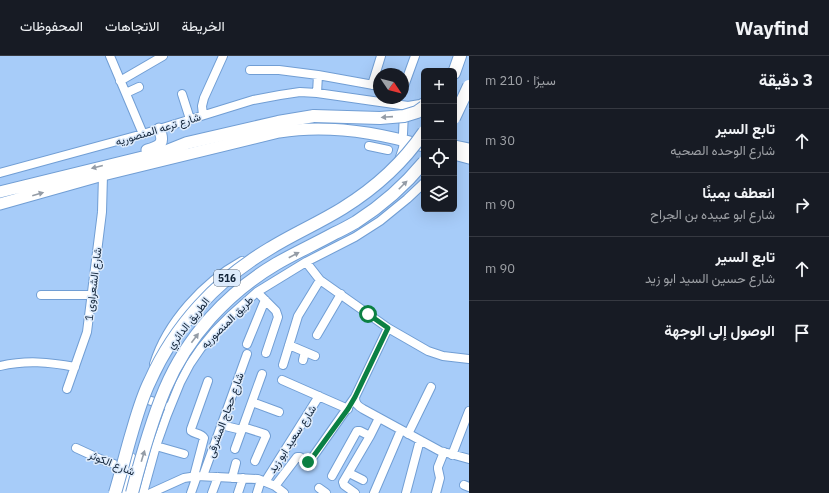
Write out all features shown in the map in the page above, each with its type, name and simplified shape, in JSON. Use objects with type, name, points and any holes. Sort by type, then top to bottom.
[{"type":"highway","points":[[456,68],[460,56]]},
{"type":"highway","points":[[457,112],[469,86]]},
{"type":"highway","points":[[167,151],[195,141],[278,122],[314,116],[380,118],[404,116],[421,109]]},
{"type":"highway","name":"الطريق الدائري","points":[[115,493],[141,402],[149,381],[171,342],[199,305],[221,284],[251,260],[360,198],[392,171],[406,156],[421,136]]},
{"type":"highway","name":"الطريق الدائري","points":[[132,493],[157,410],[166,388],[190,344],[206,324],[223,305],[258,276],[276,264],[356,222],[397,190],[421,166]]},
{"type":"main road","points":[[0,192],[114,163],[294,125],[323,124],[358,127],[404,137],[421,139]]},
{"type":"main road","points":[[114,163],[124,157],[161,144],[162,141],[159,129]]},
{"type":"main road","points":[[0,204],[104,175],[271,133],[297,129],[337,129],[383,133]]},
{"type":"main road","points":[[404,137],[421,145]]},
{"type":"main road","points":[[457,149],[469,149]]},
{"type":"main road","points":[[457,150],[469,158]]},
{"type":"street","points":[[110,56],[143,134]]},
{"type":"street","points":[[120,81],[163,56]]},
{"type":"street","points":[[203,115],[202,106],[204,98],[223,56]]},
{"type":"street","points":[[379,68],[381,56]]},
{"type":"street","points":[[409,72],[415,56]]},
{"type":"street","points":[[450,68],[455,56]]},
{"type":"street","points":[[250,70],[279,70],[373,84]]},
{"type":"street","points":[[317,93],[318,75]]},
{"type":"street","points":[[126,94],[139,86]]},
{"type":"street","name":"شارع ترعه المنصوريه","points":[[0,173],[143,134],[253,100],[300,92],[317,93],[404,106],[421,104]]},
{"type":"street","points":[[182,94],[190,119]]},
{"type":"street","points":[[457,98],[469,100]]},
{"type":"street","points":[[122,493],[154,363],[161,344],[184,311],[201,292],[222,274],[353,200],[383,179],[398,162],[403,148],[404,106]]},
{"type":"street","points":[[368,146],[384,149],[383,133]]},
{"type":"street","name":"شارع الشعراوى 1","points":[[67,389],[86,332],[102,212],[104,175]]},
{"type":"street","name":"طريق المنصوريه","points":[[143,493],[156,446],[180,382],[190,364],[215,331],[257,292],[306,262],[355,237],[380,221],[421,186]]},
{"type":"street","points":[[306,262],[320,280],[388,328],[428,351],[443,356],[469,360]]},
{"type":"street","points":[[283,365],[298,316],[320,280]]},
{"type":"street","points":[[257,292],[276,311],[278,317],[266,353]]},
{"type":"street","points":[[317,336],[341,294]]},
{"type":"street","points":[[41,295],[92,295]]},
{"type":"street","points":[[247,344],[265,300]]},
{"type":"street","points":[[275,486],[297,457],[300,457],[307,462],[310,461],[348,409],[388,328]]},
{"type":"street","points":[[289,345],[315,356]]},
{"type":"street","name":"شارع حجاج المشرقى","points":[[198,476],[222,425],[247,354]]},
{"type":"street","points":[[0,366],[10,363],[36,362],[75,367]]},
{"type":"street","points":[[235,449],[262,374]]},
{"type":"street","points":[[282,380],[348,409]]},
{"type":"street","points":[[191,493],[198,476],[204,438],[202,435],[192,432],[191,429],[208,381]]},
{"type":"street","points":[[374,493],[405,432],[431,387]]},
{"type":"street","name":"شارع سعيد ابو زيد","points":[[257,493],[263,481],[319,396]]},
{"type":"street","points":[[355,397],[355,402],[358,406],[379,418],[444,452],[469,459]]},
{"type":"street","points":[[145,399],[170,407]]},
{"type":"street","points":[[252,402],[279,412]]},
{"type":"street","points":[[452,455],[469,412]]},
{"type":"street","points":[[355,493],[343,484],[379,418]]},
{"type":"street","points":[[222,425],[266,434],[255,460]]},
{"type":"street","points":[[332,476],[357,431],[370,436]]},
{"type":"street","points":[[406,493],[420,440]]},
{"type":"street","points":[[156,446],[184,454]]},
{"type":"street","name":"شارع الكوثر","points":[[76,448],[100,459],[148,476]]},
{"type":"street","points":[[436,493],[440,478],[438,467],[444,452]]},
{"type":"street","points":[[232,478],[236,462]]},
{"type":"street","points":[[349,473],[363,480]]},
{"type":"street","points":[[151,493],[184,478],[198,476],[252,478],[275,486],[283,493]]},
{"type":"street","points":[[212,493],[218,477]]},
{"type":"street","points":[[238,493],[243,478]]},
{"type":"route","points":[[308,462],[348,409],[388,328],[368,314]]}]
